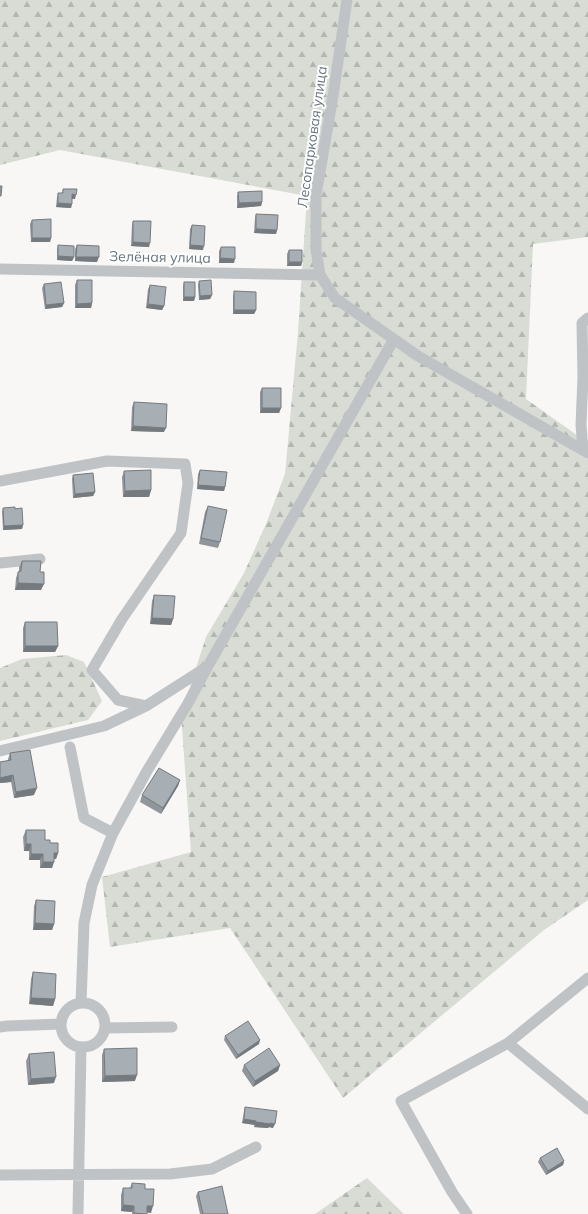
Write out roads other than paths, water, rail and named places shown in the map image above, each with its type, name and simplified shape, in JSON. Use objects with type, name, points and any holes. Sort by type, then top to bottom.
[{"type":"street","name":"Лесопарковая улица","points":[[347,0],[333,96],[316,195],[316,249],[320,275],[335,298],[394,339]]},
{"type":"street","name":"Зелёная улица","points":[[0,268],[320,275]]},
{"type":"street","points":[[586,451],[581,426],[583,377],[582,323],[588,318]]},
{"type":"street","points":[[81,1003],[84,923],[92,885],[113,833],[394,339],[418,356],[586,451]]},
{"type":"street","points":[[0,481],[107,461],[185,464],[188,483],[180,534],[122,619],[92,670],[118,700],[146,706]]},
{"type":"street","points":[[0,563],[40,558]]},
{"type":"street","points":[[0,751],[104,726],[146,706],[208,666]]},
{"type":"street","points":[[70,747],[84,818],[113,833]]},
{"type":"street","points":[[467,1214],[452,1192],[401,1101],[508,1043],[588,978]]},
{"type":"street","points":[[88,1003],[94,1005],[103,1015],[105,1028],[103,1035],[94,1044],[88,1047],[81,1047],[75,1046],[64,1037],[61,1024],[62,1018],[69,1007],[75,1004],[88,1003]]},
{"type":"street","points":[[0,1027],[61,1024]]},
{"type":"street","points":[[105,1028],[172,1027]]},
{"type":"street","points":[[508,1043],[588,1109]]},
{"type":"street","points":[[78,1214],[81,1047]]},
{"type":"street","points":[[0,1175],[170,1174],[212,1169],[256,1147]]}]
